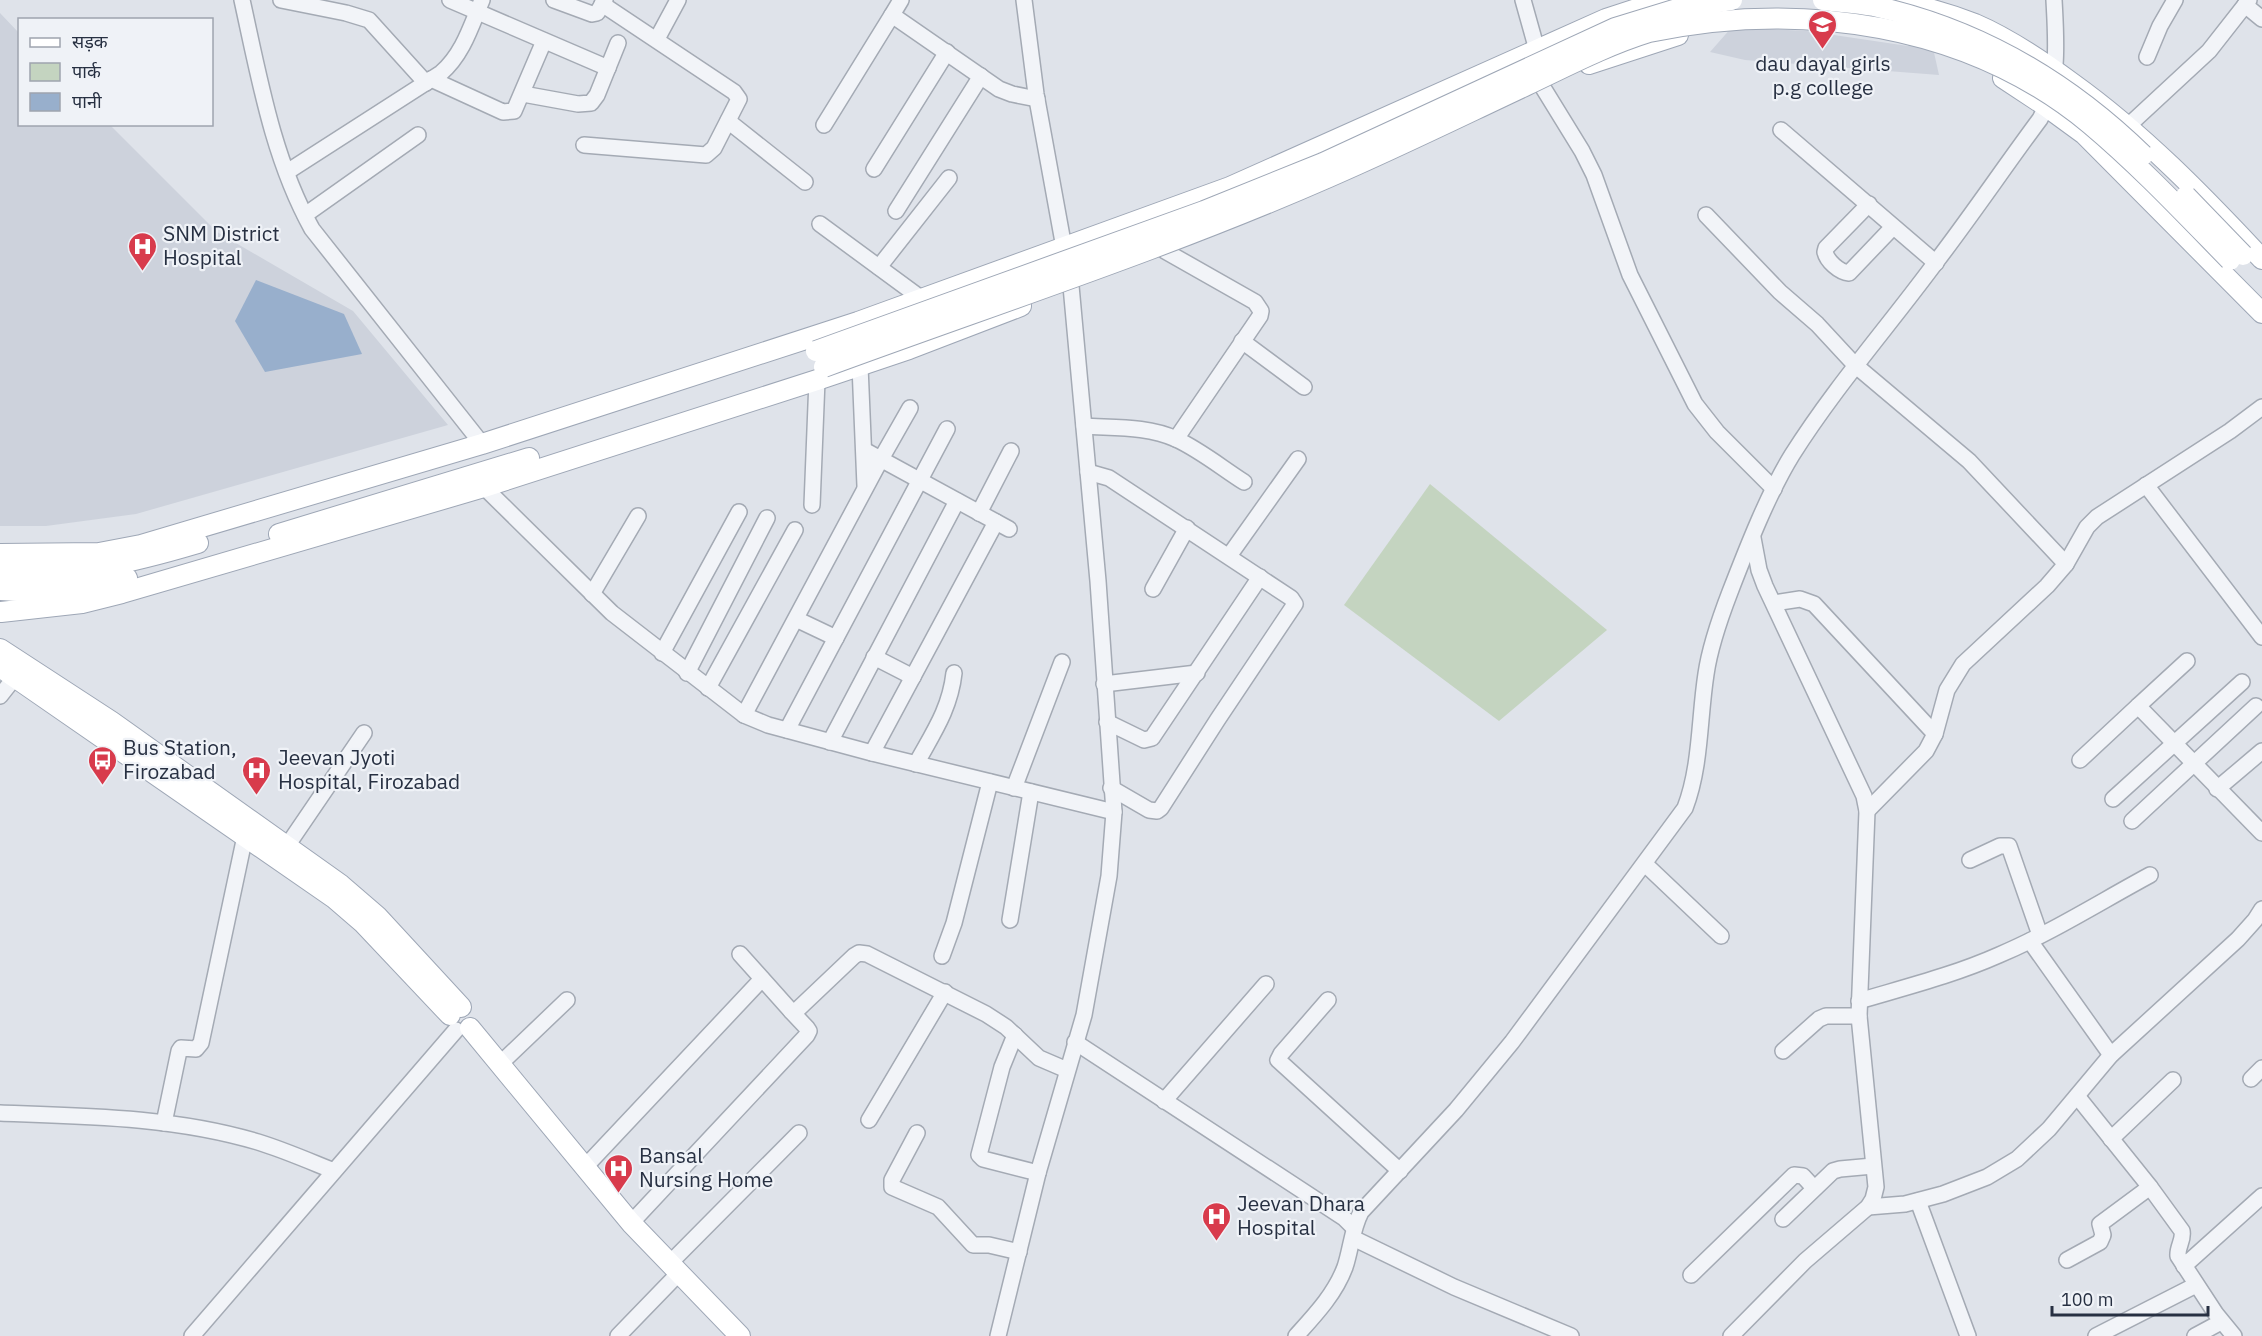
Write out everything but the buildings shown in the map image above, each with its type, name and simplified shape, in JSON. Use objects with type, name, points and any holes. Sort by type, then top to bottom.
[{"type":"main road","points":[[0,590],[21,592],[67,589],[138,576],[466,478],[819,366],[1323,163],[1615,27],[1677,9],[1732,0]]},
{"type":"main road","points":[[1823,0],[1872,6],[1933,22],[1993,46],[2067,90],[2115,127],[2262,274]]},
{"type":"main road","points":[[1887,0],[1916,5],[1975,24],[2054,68],[2128,126],[2166,160],[2245,258],[2262,295]]},
{"type":"main road","points":[[0,554],[99,554],[141,545],[482,444],[776,350],[1230,187],[1606,19],[1653,2]]},
{"type":"main road","points":[[1,614],[82,603],[122,593],[484,487],[1244,214],[1334,175],[1587,56],[1639,36],[1708,20],[1759,13],[1843,15],[1886,22],[1933,36],[1987,59],[2035,84],[2087,122],[2245,258]]},
{"type":"main road","points":[[0,571],[56,573],[146,558],[457,464],[819,366],[860,366],[1255,217],[1337,182],[1592,63],[1661,39],[1711,26],[1762,22],[1806,23],[1886,32],[1956,54],[2010,81],[2084,134],[2262,313]]},
{"type":"main road","points":[[1,614],[21,592]]},
{"type":"main road","points":[[0,649],[112,722],[158,765],[245,836],[350,910],[500,1064],[631,1223],[740,1336]]},
{"type":"main road","points":[[7,672],[286,846],[360,900],[426,968],[459,1020]]},
{"type":"street","points":[[242,0],[267,111],[287,172],[305,215],[317,234],[482,444]]},
{"type":"street","points":[[280,0],[346,12],[369,20],[429,81],[509,113],[514,111],[523,94],[544,41]]},
{"type":"street","points":[[450,0],[479,6],[544,41],[608,68]]},
{"type":"street","points":[[555,0],[591,14],[597,13],[604,2],[737,95],[738,104],[714,148],[706,155],[584,145]]},
{"type":"street","points":[[657,39],[678,0]]},
{"type":"street","points":[[824,125],[901,0]]},
{"type":"street","points":[[998,1336],[1038,1173],[1084,1015],[1109,876],[1114,812],[1071,286],[1037,99],[1024,0]]},
{"type":"street","points":[[1523,0],[1537,50]]},
{"type":"street","points":[[1296,1336],[1336,1287],[1361,1212],[1456,1110],[1512,1042],[1676,822],[1690,794],[1697,760],[1706,673],[1711,651],[1731,590],[1774,489],[1815,420],[1854,366],[1936,262],[2047,107],[2051,96],[2054,68],[2054,0]]},
{"type":"street","points":[[2147,57],[2160,26],[2175,0]]},
{"type":"street","points":[[2128,126],[2209,51],[2247,2],[2262,19]]},
{"type":"street","points":[[287,172],[451,65],[457,57],[479,6]]},
{"type":"street","points":[[892,15],[1005,93],[1037,99]]},
{"type":"street","points":[[523,94],[578,104],[591,103],[597,95],[618,42]]},
{"type":"street","points":[[874,169],[947,52]]},
{"type":"street","points":[[896,211],[981,76]]},
{"type":"street","points":[[1542,87],[1582,151],[1594,175],[1630,276],[1695,404],[1717,432],[1774,489]]},
{"type":"street","points":[[729,121],[805,182]]},
{"type":"street","points":[[1781,130],[1936,262]]},
{"type":"street","points":[[305,215],[418,135]]},
{"type":"street","points":[[879,267],[949,178]]},
{"type":"street","points":[[1869,204],[1826,248],[1827,259],[1842,271],[1849,273],[1893,226]]},
{"type":"street","points":[[1706,215],[1762,275],[1792,304],[1818,324],[1854,366],[1969,461],[2066,564]]},
{"type":"street","points":[[820,224],[922,299]]},
{"type":"street","points":[[1165,251],[1260,306],[1260,316],[1176,439]]},
{"type":"street","points":[[1242,341],[1304,387]]},
{"type":"street","points":[[812,505],[819,366]]},
{"type":"street","points":[[860,366],[865,489]]},
{"type":"street","points":[[1867,811],[1926,751],[1935,734],[1947,690],[1963,664],[2047,586],[2066,564],[2087,527],[2097,517],[2230,431],[2262,406]]},
{"type":"street","points":[[744,715],[880,459],[910,408]]},
{"type":"street","points":[[1084,426],[1139,430],[1176,439],[1244,482]]},
{"type":"street","points":[[787,730],[947,429]]},
{"type":"street","points":[[864,450],[1003,526],[913,677],[872,753]]},
{"type":"street","points":[[980,513],[1011,451]]},
{"type":"street","points":[[1229,556],[1298,459]]},
{"type":"street","points":[[1088,472],[1108,478],[1187,528],[1291,598],[1294,608],[1157,812],[1149,810],[1111,788]]},
{"type":"street","points":[[2146,485],[2262,637]]},
{"type":"street","points":[[484,487],[612,613],[744,715],[830,742],[1114,812]]},
{"type":"street","points":[[830,742],[957,501]]},
{"type":"street","points":[[662,653],[738,512]]},
{"type":"street","points":[[592,594],[638,516]]},
{"type":"street","points":[[687,673],[767,518]]},
{"type":"street","points":[[1153,589],[1187,528]]},
{"type":"street","points":[[708,688],[795,530]]},
{"type":"street","points":[[1731,1336],[1805,1261],[1868,1207],[1875,1193],[1859,1009],[1867,811],[1860,784],[1759,570],[1753,538]]},
{"type":"street","points":[[1107,722],[1148,740],[1155,734],[1260,577]]},
{"type":"street","points":[[1774,603],[1800,599],[1814,604],[1935,734]]},
{"type":"street","points":[[796,619],[836,638]]},
{"type":"street","points":[[874,657],[913,677]]},
{"type":"street","points":[[2080,760],[2187,661]]},
{"type":"street","points":[[1014,788],[1062,662]]},
{"type":"street","points":[[0,696],[7,672]]},
{"type":"street","points":[[916,764],[947,708],[954,673]]},
{"type":"street","points":[[1104,684],[1197,673]]},
{"type":"street","points":[[2113,799],[2242,682]]},
{"type":"street","points":[[2138,706],[2262,833]]},
{"type":"street","points":[[2132,821],[2256,706]]},
{"type":"street","points":[[286,846],[364,733]]},
{"type":"street","points":[[2217,789],[2262,751]]},
{"type":"street","points":[[942,956],[954,923],[990,782]]},
{"type":"street","points":[[1010,920],[1031,792]]},
{"type":"street","points":[[164,1123],[181,1048],[196,1048],[201,1043],[245,836]]},
{"type":"street","points":[[1970,860],[2000,846],[2009,846],[2035,938],[2111,1055]]},
{"type":"street","points":[[1645,864],[1721,936]]},
{"type":"street","points":[[1783,1051],[1819,1019],[1859,1009],[1971,966],[2035,938],[2150,875]]},
{"type":"street","points":[[1868,1207],[1918,1201],[1943,1194],[1987,1177],[2010,1164],[2031,1148],[2111,1055],[2238,939],[2262,909]]},
{"type":"street","points":[[791,1011],[798,1010],[858,953],[867,954],[986,1014],[1015,1035],[1039,1058],[1067,1070]]},
{"type":"street","points":[[631,1223],[807,1035],[807,1028],[740,954]]},
{"type":"street","points":[[585,1167],[762,979]]},
{"type":"street","points":[[1164,1101],[1266,984]]},
{"type":"street","points":[[869,1120],[945,993]]},
{"type":"street","points":[[500,1064],[567,1000]]},
{"type":"street","points":[[1328,1000],[1278,1060],[1400,1171]]},
{"type":"street","points":[[192,1336],[334,1172],[459,1020]]},
{"type":"street","points":[[1015,1035],[1002,1067],[980,1155],[983,1159],[1038,1173]]},
{"type":"street","points":[[1075,1042],[1344,1218],[1354,1233],[1454,1287],[1571,1336]]},
{"type":"street","points":[[2112,1139],[2173,1080]]},
{"type":"street","points":[[2077,1096],[2150,1187],[2182,1232],[2178,1256],[2221,1322],[2234,1336]]},
{"type":"street","points":[[0,1113],[164,1123],[219,1132],[258,1142],[334,1172]]},
{"type":"street","points":[[917,1132],[892,1180],[892,1187],[938,1207],[973,1245],[989,1245],[1019,1252]]},
{"type":"street","points":[[618,1336],[675,1268],[799,1133]]},
{"type":"street","points":[[1783,1219],[1833,1171],[1874,1166]]},
{"type":"street","points":[[1691,1275],[1794,1175],[1803,1176],[1814,1188]]},
{"type":"street","points":[[2067,1260],[2100,1242],[2103,1235],[2100,1224],[2150,1187]]},
{"type":"street","points":[[2184,1266],[2262,1196]]},
{"type":"street","points":[[1918,1201],[1968,1336]]},
{"type":"street","points":[[2097,1336],[2196,1285]]},
{"type":"street","points":[[2194,1336],[2221,1322]]},
{"type":"shaded area","name":"SNM District Hospital","points":[[0,13],[18,32],[18,126],[111,126],[217,232],[353,311],[448,425],[136,514],[46,526],[0,526]]},
{"type":"shaded area","name":"dau dayal girls p.g college","points":[[1732,27],[1807,31],[1908,46],[1922,30],[1933,48],[1939,75],[1745,60],[1710,52]]},
{"type":"green space","points":[[1430,484],[1607,630],[1499,721],[1344,605]]},
{"type":"water","points":[[256,280],[344,314],[362,354],[265,372],[235,321]]},
{"type":"place","name":"dau dayal girls p.g college","points":[[1823,50]]},
{"type":"place","name":"SNM District Hospital","points":[[142,272]]},
{"type":"place","name":"Bus Station, Firozabad","points":[[102,786]]},
{"type":"place","name":"Jeevan Jyoti Hospital, Firozabad","points":[[257,796]]},
{"type":"place","name":"Bansal Nursing Home","points":[[618,1194]]},
{"type":"place","name":"Jeevan Dhara Hospital","points":[[1216,1242]]}]
